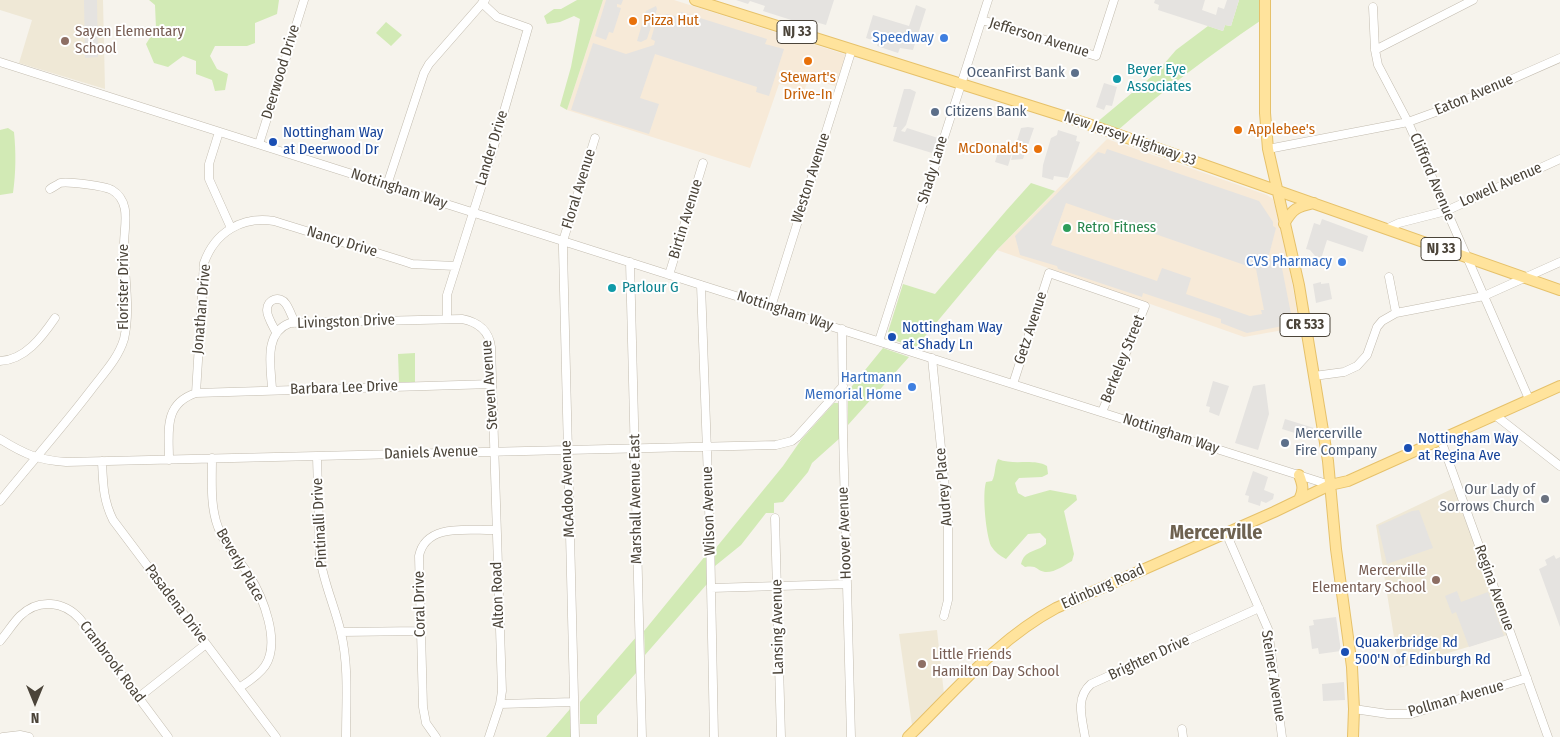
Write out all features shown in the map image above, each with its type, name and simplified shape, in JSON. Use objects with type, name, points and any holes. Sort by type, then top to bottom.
[{"type":"main road","name":"New Jersey Highway 33","points":[[695,0],[1085,122],[1560,290]]},
{"type":"main road","name":"CR 533","points":[[1266,0],[1265,113],[1268,149],[1299,285],[1328,461],[1336,549],[1352,666],[1353,737]]},
{"type":"main road","points":[[1284,224],[1290,213],[1297,207],[1314,203]]},
{"type":"main road","points":[[1330,485],[1348,481],[1560,386]]},
{"type":"main road","points":[[1299,475],[1304,491],[1300,500]]},
{"type":"main road","name":"Edinburg Road","points":[[908,737],[999,648],[1034,620],[1056,608],[1330,485]]},
{"type":"street","name":"Deerwood Drive","points":[[259,144],[304,0]]},
{"type":"street","name":"Shady Lane","points":[[879,341],[988,0]]},
{"type":"street","name":"Jefferson Avenue","points":[[982,20],[1096,56],[1114,0]]},
{"type":"street","points":[[1375,50],[1473,0]]},
{"type":"street","points":[[387,185],[424,73],[429,64],[483,2]]},
{"type":"street","name":"Lander Drive","points":[[447,319],[446,295],[528,28],[497,17],[483,2]]},
{"type":"street","name":"Clifford Avenue","points":[[1373,7],[1375,50],[1378,65],[1408,122],[1529,399]]},
{"type":"street","name":"Weston Avenue","points":[[771,307],[852,50]]},
{"type":"street","name":"Eaton Avenue","points":[[1268,149],[1408,122],[1444,109],[1560,58]]},
{"type":"street","name":"Nottingham Way","points":[[0,62],[1330,485]]},
{"type":"street","points":[[219,132],[209,164],[208,179],[231,228]]},
{"type":"street","name":"Floral Avenue","points":[[563,241],[595,138]]},
{"type":"street","name":"Lowell Avenue","points":[[1386,229],[1399,223],[1446,211],[1560,159]]},
{"type":"street","name":"Birtin Avenue","points":[[669,274],[703,163]]},
{"type":"street","name":"Florister Drive","points":[[0,501],[115,359],[123,342],[126,324],[124,243],[126,213],[123,200],[114,191],[103,186],[61,183],[50,189]]},
{"type":"street","name":"Nancy Drive","points":[[231,228],[248,221],[274,221],[403,262],[455,266]]},
{"type":"street","name":"Jonathan Drive","points":[[196,393],[204,263],[217,239],[231,228]]},
{"type":"street","name":"McAdoo Avenue","points":[[563,241],[575,737]]},
{"type":"street","name":"Marshall Avenue East","points":[[630,262],[642,737]]},
{"type":"street","points":[[1314,376],[1344,372],[1357,366],[1366,355],[1373,333],[1377,327],[1382,321],[1396,313],[1484,296],[1560,262]]},
{"type":"street","name":"Berkeley Street","points":[[1049,273],[1145,306],[1102,412]]},
{"type":"street","name":"Getz Avenue","points":[[1013,384],[1049,273]]},
{"type":"street","points":[[1389,277],[1396,313]]},
{"type":"street","name":"Wilson Avenue","points":[[701,285],[708,446],[714,737]]},
{"type":"street","points":[[276,332],[266,311],[271,301],[279,299],[286,304],[294,322]]},
{"type":"street","points":[[0,362],[13,358],[28,349],[44,333],[55,318]]},
{"type":"street","name":"Livingston Drive","points":[[272,390],[271,349],[276,332],[284,326],[294,322],[447,319]]},
{"type":"street","name":"Steven Avenue","points":[[447,319],[470,320],[481,327],[488,336],[492,384],[494,452]]},
{"type":"street","name":"Hoover Avenue","points":[[842,330],[851,737]]},
{"type":"street","name":"Audrey Place","points":[[932,358],[948,518],[948,600],[944,616]]},
{"type":"street","name":"Barbara Lee Drive","points":[[196,393],[492,384]]},
{"type":"street","name":"Daniels Avenue","points":[[0,439],[36,458],[66,462],[776,445],[792,441],[797,437],[843,386]]},
{"type":"street","points":[[169,460],[168,426],[173,410],[182,400],[196,393]]},
{"type":"street","points":[[1495,415],[1560,466]]},
{"type":"street","name":"Regina Avenue","points":[[1440,440],[1548,737]]},
{"type":"street","name":"Alton Road","points":[[489,737],[500,704],[502,691],[494,452]]},
{"type":"street","name":"Pintinalli Drive","points":[[317,457],[320,558],[322,575],[341,632],[344,654],[346,737]]},
{"type":"street","name":"Beverly Place","points":[[212,458],[213,507],[218,528],[257,588],[270,628],[271,651],[266,665],[256,676],[239,688]]},
{"type":"street","name":"Pasadena Drive","points":[[102,461],[103,492],[113,520],[276,737]]},
{"type":"street","name":"Lansing Avenue","points":[[775,518],[781,737]]},
{"type":"street","name":"Coral Drive","points":[[436,737],[429,729],[424,715],[419,556],[423,544],[428,538],[439,532],[496,530]]},
{"type":"street","name":"Steiner Avenue","points":[[1226,533],[1268,629],[1282,737]]},
{"type":"street","points":[[711,588],[847,584]]},
{"type":"street","name":"Cranbrook Road","points":[[0,641],[26,611],[39,605],[47,604],[62,605],[69,608],[80,619],[168,737]]},
{"type":"street","name":"Brighten Drive","points":[[1084,737],[1081,703],[1086,689],[1091,684],[1259,608]]},
{"type":"street","points":[[341,632],[421,631]]},
{"type":"street","points":[[139,696],[206,644]]},
{"type":"street","name":"Pollman Avenue","points":[[1354,709],[1388,714],[1411,714],[1527,678]]},
{"type":"street","points":[[500,704],[574,702]]},
{"type":"street","points":[[4,737],[20,735],[30,737]]},
{"type":"shaded area","name":"Sayen Elementary School","points":[[0,0],[103,0],[105,89],[19,63],[32,20],[0,10]]},
{"type":"shaded area","points":[[84,0],[97,0],[98,57],[85,58]]},
{"type":"shaded area","points":[[603,0],[674,0],[844,54],[847,56],[838,87],[809,78],[804,91],[779,84],[750,168],[567,110]]},
{"type":"shaded area","points":[[606,0],[623,0],[621,5],[617,4],[617,7],[621,8],[613,33],[609,32],[606,40],[595,36]]},
{"type":"shaded area","points":[[736,0],[834,0],[826,25],[809,20],[807,25],[763,11],[765,6],[750,1],[748,4]]},
{"type":"shaded area","points":[[1155,0],[1205,0],[1202,10],[1216,15],[1218,7],[1224,9],[1227,0],[1239,0],[1231,26],[1225,25],[1223,31],[1158,10],[1159,5],[1154,3]]},
{"type":"shaded area","points":[[916,5],[926,9],[913,50],[900,48],[898,53],[877,46],[878,42],[866,38],[873,15],[909,26]]},
{"type":"shaded area","points":[[656,6],[657,9],[647,39],[641,42],[637,41],[646,11]]},
{"type":"shaded area","points":[[681,12],[767,39],[765,44],[784,49],[769,96],[756,92],[757,87],[655,54],[640,98],[659,104],[649,134],[571,110],[593,43],[626,54],[654,45],[655,41],[651,39],[658,15],[664,17],[666,14],[679,17]]},
{"type":"shaded area","points":[[1104,83],[1117,87],[1112,106],[1106,105],[1104,110],[1096,107]]},
{"type":"shaded area","points":[[904,89],[916,92],[906,125],[901,131],[905,132],[907,128],[938,138],[932,153],[893,141],[897,127],[893,127]]},
{"type":"shaded area","points":[[1021,128],[1034,128],[1023,159],[1011,160]]},
{"type":"shaded area","points":[[1058,130],[1077,136],[1076,141],[1080,142],[1068,178],[1054,176],[1053,180],[1042,177],[1043,165],[1051,138],[1057,135]]},
{"type":"shaded area","points":[[1107,139],[1267,195],[1273,199],[1286,249],[1300,327],[1244,337],[997,250]]},
{"type":"shaded area","points":[[1001,143],[1014,147],[1008,166],[995,162]]},
{"type":"shaded area","points":[[1107,149],[1259,201],[1276,228],[1269,255],[1264,256],[1264,261],[1280,258],[1293,324],[1247,333],[1221,323],[1221,319],[1143,293],[1142,297],[1058,269],[1057,266],[1020,255],[1015,236],[1098,152],[1105,154]],"holes":[[[1066,203],[1256,269],[1264,310],[1261,310],[1262,314],[1250,316],[1186,294],[1191,278],[1162,268],[1157,281],[1051,245]]]},
{"type":"shaded area","points":[[1322,219],[1368,236],[1363,252],[1327,240],[1321,259],[1306,249],[1314,223],[1320,225]]},
{"type":"shaded area","points":[[1321,282],[1321,284],[1329,283],[1332,299],[1316,303],[1313,284]]},
{"type":"shaded area","points":[[1213,381],[1229,386],[1219,416],[1209,412],[1210,407],[1206,406]]},
{"type":"shaded area","points":[[1265,384],[1269,414],[1258,450],[1235,443],[1253,386]]},
{"type":"shaded area","points":[[1285,419],[1314,428],[1311,438],[1282,429]]},
{"type":"shaded area","points":[[1253,471],[1268,477],[1264,490],[1274,494],[1273,499],[1266,503],[1261,501],[1260,506],[1248,502],[1249,496],[1245,495]]},
{"type":"shaded area","name":"Mercerville Elementary School","points":[[1454,488],[1507,635],[1399,668],[1376,525]]},
{"type":"shaded area","points":[[1419,510],[1433,548],[1387,564],[1378,526],[1412,511]]},
{"type":"shaded area","points":[[1554,555],[1556,559],[1560,557],[1560,627],[1539,569],[1547,565],[1545,560]]},
{"type":"shaded area","points":[[1457,591],[1461,602],[1488,592],[1504,636],[1469,647],[1456,612],[1452,614],[1445,596]]},
{"type":"shaded area","points":[[1336,617],[1341,651],[1319,654],[1318,648],[1312,649],[1309,626],[1314,625],[1313,620]]},
{"type":"shaded area","name":"Little Friends Hamilton Day School","points":[[937,630],[944,694],[912,725],[899,634]]},
{"type":"shaded area","points":[[1344,682],[1345,700],[1323,701],[1322,684]]},
{"type":"green space","points":[[149,0],[279,0],[277,14],[255,23],[255,43],[247,46],[215,46],[210,56],[217,69],[228,74],[225,90],[215,91],[212,80],[196,74],[196,61],[183,56],[168,67],[154,63],[146,44],[156,28],[155,5]]},
{"type":"green space","points":[[577,0],[603,0],[567,110],[560,106],[571,67],[580,19],[574,16],[560,22],[547,24],[544,16],[554,9],[561,9]]},
{"type":"green space","points":[[1239,0],[1260,0],[1260,21],[1187,74],[1117,131],[1096,123],[1157,72],[1176,50],[1208,26],[1223,31],[1225,25],[1231,26]]},
{"type":"green space","points":[[386,22],[402,35],[391,46],[376,33]]},
{"type":"green space","points":[[8,128],[14,132],[14,185],[13,193],[0,195],[0,130]]},
{"type":"green space","points":[[1031,183],[1055,191],[997,250],[916,347],[890,339],[888,332],[903,284],[935,294]]},
{"type":"green space","points":[[883,348],[909,357],[848,425],[848,391]]},
{"type":"green space","points":[[415,353],[415,382],[399,382],[398,354]]},
{"type":"green space","points":[[834,403],[839,405],[840,438],[812,463],[808,472],[783,502],[774,503],[774,513],[766,513],[741,545],[715,566],[715,549],[783,466],[801,440]]},
{"type":"green space","points":[[998,459],[1047,466],[1048,474],[1042,477],[1019,478],[1015,483],[1018,493],[1025,497],[1050,490],[1076,495],[1077,500],[1064,511],[1074,554],[1072,561],[1048,572],[1034,567],[1025,567],[1021,564],[1028,553],[1046,544],[1046,539],[1040,533],[1028,534],[1006,559],[991,546],[986,524],[985,488],[986,482],[992,481]]},
{"type":"green space","points":[[706,555],[707,584],[645,655],[644,631]]},
{"type":"green space","points":[[637,636],[637,672],[597,716],[597,724],[580,724],[580,702]]},
{"type":"green space","points":[[570,709],[571,737],[546,737]]},
{"type":"place","name":"Pizza Hut","points":[[633,21]]},
{"type":"place","name":"Speedway","points":[[944,38]]},
{"type":"place","name":"Sayen Elementary School","points":[[65,41]]},
{"type":"place","name":"Stewart's Drive-In","points":[[808,61]]},
{"type":"place","name":"OceanFirst Bank","points":[[1075,73]]},
{"type":"place","name":"Beyer Eye Associates","points":[[1117,79]]},
{"type":"place","name":"Citizens Bank","points":[[935,112]]},
{"type":"place","name":"Applebee's","points":[[1238,130]]},
{"type":"place","name":"Nottingham Way at Deerwood Dr","points":[[273,142]]},
{"type":"place","name":"McDonald's","points":[[1038,149]]},
{"type":"place","name":"Retro Fitness","points":[[1067,228]]},
{"type":"place","name":"CVS Pharmacy","points":[[1342,262]]},
{"type":"place","name":"Parlour G","points":[[612,288]]},
{"type":"place","name":"Nottingham Way at Shady Ln","points":[[892,337]]},
{"type":"place","name":"Hartmann Memorial Home","points":[[912,387]]},
{"type":"place","name":"Mercerville Fire Company","points":[[1285,443]]},
{"type":"place","name":"Nottingham Way at Regina Ave","points":[[1408,448]]},
{"type":"place","name":"Our Lady of Sorrows Church","points":[[1545,499]]},
{"type":"place","name":"Mercerville Elementary School","points":[[1436,580]]},
{"type":"place","name":"Quakerbridge Rd 500'N of Edinburgh Rd","points":[[1345,652]]},
{"type":"place","name":"Little Friends Hamilton Day School","points":[[922,664]]},
{"type":"district","name":"Mercerville","points":[[1216,533]]}]
